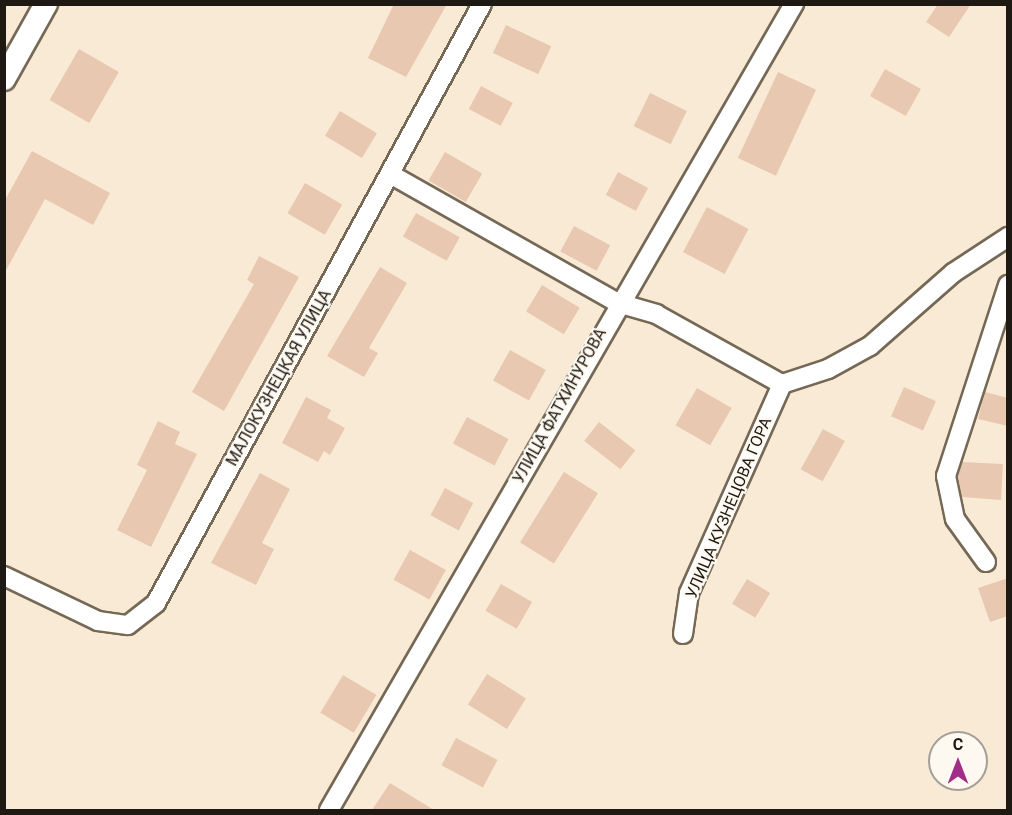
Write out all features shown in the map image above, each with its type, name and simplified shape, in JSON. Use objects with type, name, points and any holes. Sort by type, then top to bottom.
[{"type":"street","points":[[4,79],[46,4]]},
{"type":"street","name":"МАЛОКУЗНЕЦКАЯ УЛИЦА","points":[[4,576],[98,621],[128,625],[156,603],[482,4]]},
{"type":"street","name":"УЛИЦА ФАТХИНУРОВА","points":[[329,810],[468,576],[618,303],[794,4]]},
{"type":"street","points":[[390,174],[618,303],[656,315],[782,384],[828,369],[870,346],[953,273],[1008,237]]},
{"type":"street","points":[[986,562],[955,519],[946,476],[1008,285]]},
{"type":"street","name":"УЛИЦА КУЗНЕЦОВА ГОРА","points":[[682,634],[689,593],[782,384]]},
{"type":"building","points":[[394,4],[447,4],[406,77],[368,58]]},
{"type":"building","points":[[938,4],[971,4],[949,37],[926,22]]},
{"type":"building","points":[[506,25],[551,46],[538,74],[493,53]]},
{"type":"building","points":[[79,49],[119,72],[89,123],[50,100]]},
{"type":"building","points":[[885,69],[921,89],[906,116],[870,96]]},
{"type":"building","points":[[778,72],[816,90],[776,176],[738,158]]},
{"type":"building","points":[[481,86],[513,103],[501,126],[469,109]]},
{"type":"building","points":[[650,93],[687,111],[671,144],[634,126]]},
{"type":"building","points":[[340,111],[377,133],[362,158],[325,136]]},
{"type":"building","points":[[32,151],[110,193],[93,225],[45,199],[4,274],[4,202]]},
{"type":"building","points":[[445,152],[482,173],[466,202],[428,181]]},
{"type":"building","points":[[618,172],[648,188],[636,211],[606,195]]},
{"type":"building","points":[[305,183],[342,204],[325,235],[288,213]]},
{"type":"building","points":[[707,207],[748,229],[725,274],[683,252]]},
{"type":"building","points":[[416,213],[460,237],[447,261],[403,237]]},
{"type":"building","points":[[574,226],[610,245],[597,271],[560,252]]},
{"type":"building","points":[[259,256],[299,277],[224,411],[192,392],[254,284],[247,280]]},
{"type":"building","points":[[380,267],[407,283],[369,348],[378,353],[364,377],[327,356]]},
{"type":"building","points":[[542,285],[580,308],[564,334],[526,312]]},
{"type":"building","points":[[510,350],[546,370],[529,400],[493,381]]},
{"type":"building","points":[[904,387],[936,401],[923,430],[891,416]]},
{"type":"building","points":[[697,388],[732,408],[710,445],[676,425]]},
{"type":"building","points":[[985,392],[1008,398],[1008,426],[978,419]]},
{"type":"building","points":[[306,397],[331,410],[327,418],[345,428],[330,455],[324,451],[318,462],[282,443]]},
{"type":"building","points":[[467,417],[508,439],[494,466],[453,443]]},
{"type":"building","points":[[158,421],[180,432],[175,444],[197,454],[151,547],[117,530],[147,470],[137,465]]},
{"type":"building","points":[[599,422],[635,450],[620,469],[584,441]]},
{"type":"building","points":[[823,429],[845,441],[823,481],[801,469]]},
{"type":"building","points":[[962,462],[1003,464],[1001,500],[962,497],[958,477]]},
{"type":"building","points":[[564,472],[598,493],[554,564],[520,542]]},
{"type":"building","points":[[260,473],[290,489],[262,543],[274,549],[256,585],[211,563]]},
{"type":"building","points":[[445,488],[473,503],[459,530],[430,515]]},
{"type":"building","points":[[410,550],[446,570],[429,600],[394,580]]},
{"type":"building","points":[[1008,578],[1008,616],[990,622],[978,588]]},
{"type":"building","points":[[747,579],[770,593],[755,618],[732,604]]},
{"type":"building","points":[[501,584],[532,602],[517,629],[486,611]]},
{"type":"building","points":[[487,674],[526,698],[507,729],[468,705]]},
{"type":"building","points":[[343,675],[376,695],[354,733],[320,713]]},
{"type":"building","points":[[456,738],[497,760],[483,787],[441,765]]},
{"type":"building","points":[[390,783],[434,810],[372,810]]}]
